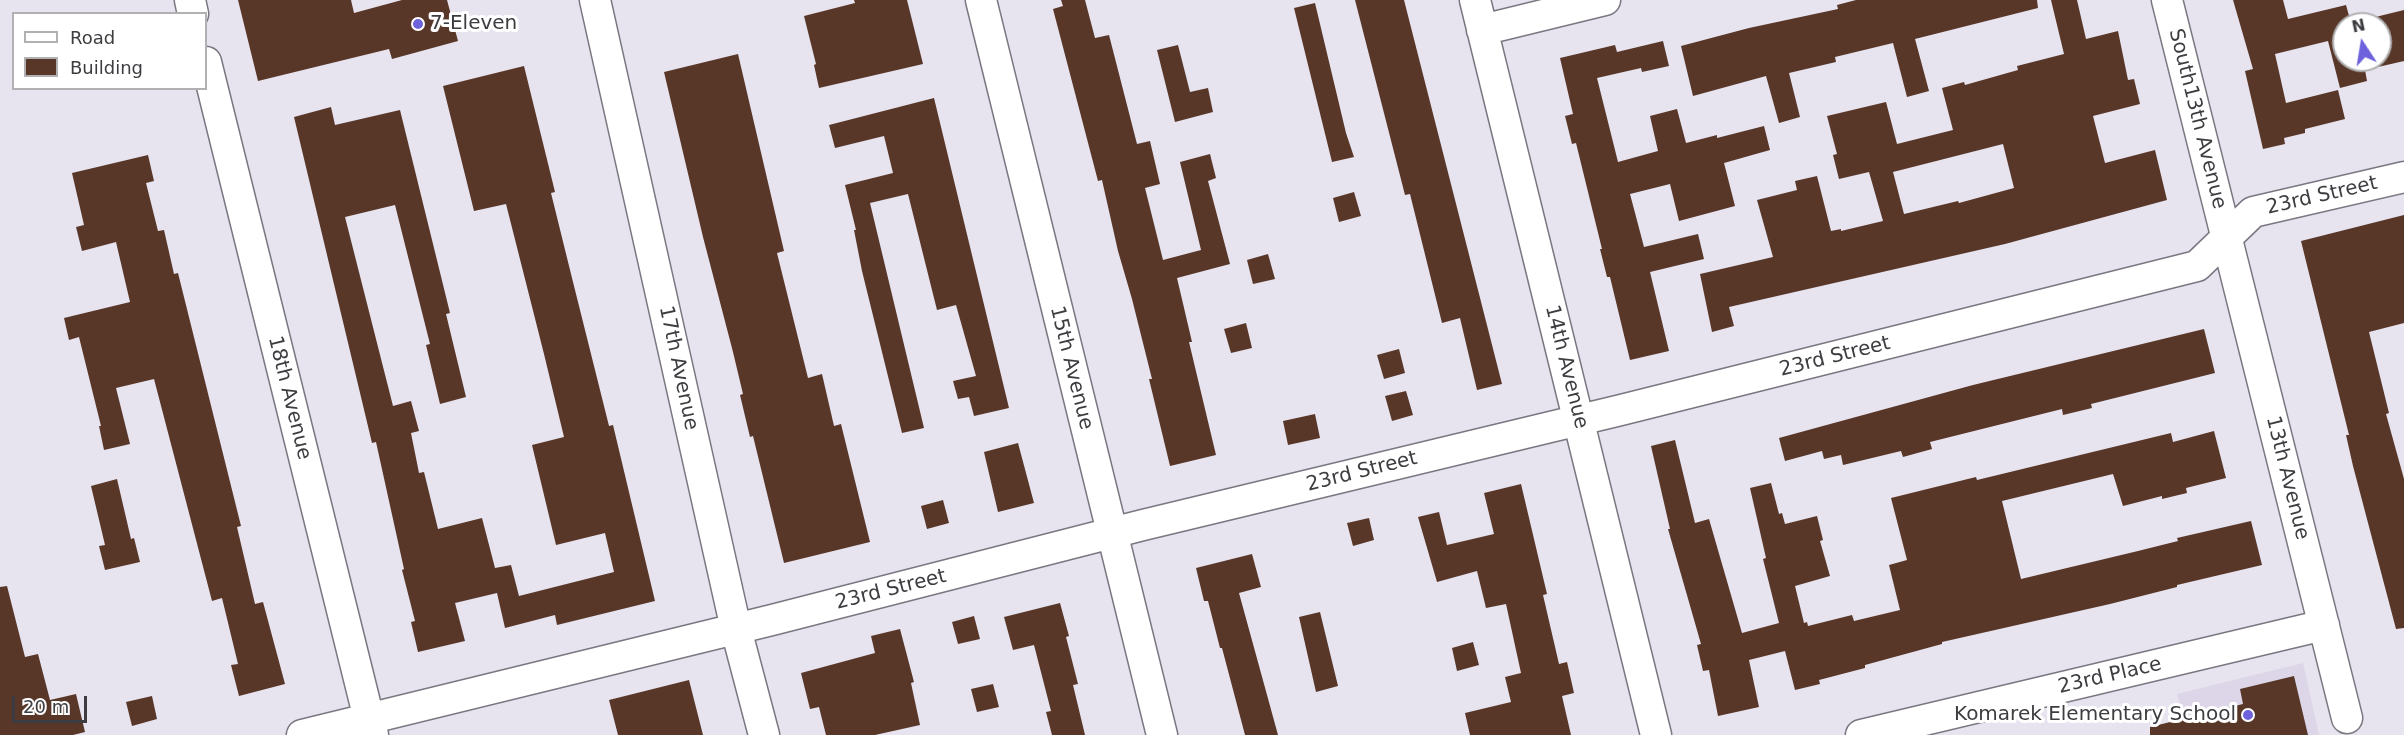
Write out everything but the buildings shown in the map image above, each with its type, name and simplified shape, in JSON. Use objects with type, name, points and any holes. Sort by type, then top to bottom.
[{"type":"street","name":"17th Avenue","points":[[595,0],[736,629],[764,735]]},
{"type":"street","name":"15th Avenue","points":[[981,0],[1162,735]]},
{"type":"street","name":"14th Avenue","points":[[1475,0],[1656,735]]},
{"type":"street","points":[[1482,30],[1605,0]]},
{"type":"street","name":"South13th Avenue","points":[[2167,0],[2227,237]]},
{"type":"street","name":"18th Avenue","points":[[207,66],[371,727]]},
{"type":"street","name":"23rd Street","points":[[302,735],[371,727],[736,629],[1111,533],[2198,266],[2253,212],[2404,177]]},
{"type":"street","name":"13th Avenue","points":[[2227,237],[2347,718]]},
{"type":"street","name":"23rd Place","points":[[1861,735],[2324,625]]},
{"type":"shaded area","name":"Komarek Elementary School","points":[[2303,663],[2319,735],[2187,735],[2177,694]]},
{"type":"place","name":"7-Eleven","points":[[418,24]]},
{"type":"place","name":"Komarek Elementary School","points":[[2248,715]]}]
